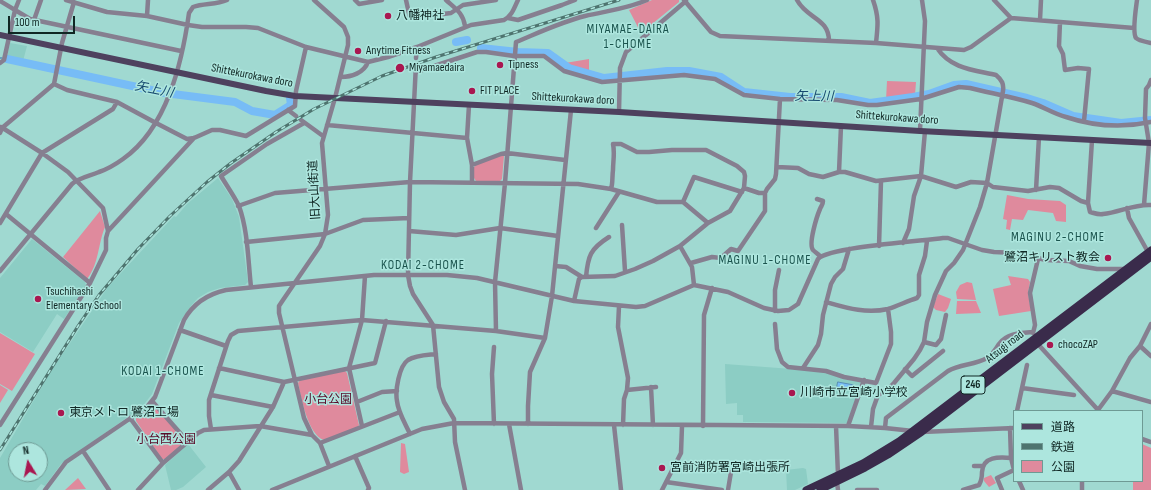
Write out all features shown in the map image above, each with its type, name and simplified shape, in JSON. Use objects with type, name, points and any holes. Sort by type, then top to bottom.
[{"type":"highway","name":"Atsugi road","points":[[820,490],[884,451],[1126,269],[1150,256]]},
{"type":"highway","name":"Atsugi road","points":[[806,490],[865,468],[888,455],[922,432],[1035,338],[1150,256]]},
{"type":"main road","name":"Shittekurokawa doro","points":[[0,35],[295,96],[619,112],[923,131],[1150,143]]},
{"type":"street","points":[[0,62],[4,60],[15,10],[19,0]]},
{"type":"street","points":[[34,20],[41,0]]},
{"type":"street","points":[[66,0],[107,12],[147,16],[188,25],[202,27],[258,28],[306,48],[368,62],[417,47],[470,24],[504,20],[508,18],[518,20],[575,0]]},
{"type":"street","points":[[147,16],[148,0]]},
{"type":"street","points":[[0,271],[76,181],[106,169],[122,160],[141,143],[156,123],[170,91],[177,72],[188,25],[189,13],[193,7],[227,0]]},
{"type":"street","name":"旧大山街道","points":[[312,435],[304,418],[294,380],[279,306],[320,246],[325,234],[328,215],[322,142],[341,77],[348,41],[347,32],[340,23],[314,0]]},
{"type":"street","points":[[355,0],[359,4],[382,0]]},
{"type":"street","points":[[406,0],[410,18],[451,13],[463,5],[496,0]]},
{"type":"street","points":[[446,0],[457,9],[463,17],[465,26]]},
{"type":"street","points":[[508,18],[518,0]]},
{"type":"street","points":[[496,331],[495,282],[505,183],[516,42],[564,22],[585,16],[610,12],[626,3],[647,0]]},
{"type":"street","points":[[619,112],[619,78],[621,64],[626,52],[685,0],[711,32],[720,36],[876,43],[964,50],[971,48],[1011,18],[1134,28]]},
{"type":"street","points":[[797,0],[804,10],[826,27],[829,34],[829,41]]},
{"type":"street","points":[[873,0],[878,21],[876,43]]},
{"type":"street","points":[[903,243],[909,229],[914,196],[921,176],[923,131],[921,99],[925,21],[922,0]]},
{"type":"street","points":[[994,0],[1011,18]]},
{"type":"street","points":[[1040,20],[1041,0]]},
{"type":"street","points":[[1137,0],[1134,28],[1135,36],[1137,39],[1151,43]]},
{"type":"street","points":[[0,1],[30,19],[181,51]]},
{"type":"street","points":[[74,2],[66,26],[54,84],[1,129],[42,153],[68,172],[103,208],[108,231]]},
{"type":"street","points":[[1060,22],[1059,46],[1063,54],[1065,70],[1078,68],[1089,69],[1084,122]]},
{"type":"street","points":[[416,58],[417,47]]},
{"type":"street","points":[[0,425],[90,283],[106,250],[106,238],[108,231],[194,138],[212,130],[220,130],[246,136],[295,106],[295,96],[306,48]]},
{"type":"street","points":[[871,427],[873,409],[878,395],[888,389],[914,359],[924,342],[927,322],[935,295],[946,271],[954,263],[966,244],[980,207],[996,135],[1004,86],[1002,82],[996,75],[956,66],[944,57],[937,48]]},
{"type":"street","points":[[416,72],[477,52],[514,53],[544,56],[564,71],[602,82],[619,78],[684,75],[715,79],[744,95],[780,99],[837,100],[872,106],[921,99],[959,87],[1003,94],[1051,110],[1065,117],[1084,122],[1117,126],[1133,125],[1147,121]]},
{"type":"street","points":[[341,77],[353,75],[364,70],[368,62]]},
{"type":"street","points":[[416,64],[410,182],[408,275],[412,294],[433,325],[439,387],[444,402],[454,419],[455,442],[465,490]]},
{"type":"street","points":[[1144,205],[1150,143],[1147,121],[1146,89],[1151,80]]},
{"type":"street","points":[[54,84],[67,90],[117,102],[187,138],[194,138]]},
{"type":"street","points":[[691,263],[712,257],[721,258],[731,249],[738,251],[765,210],[765,193],[774,179],[777,167],[780,99]]},
{"type":"street","points":[[0,223],[42,153],[113,109],[117,102]]},
{"type":"street","points":[[469,105],[467,138],[472,165],[472,182]]},
{"type":"street","points":[[288,110],[296,116]]},
{"type":"street","points":[[528,424],[530,372],[545,338],[552,296],[570,110]]},
{"type":"street","points":[[251,287],[242,217],[238,206],[221,176],[302,122],[323,136]]},
{"type":"street","points":[[327,125],[467,138]]},
{"type":"street","points":[[839,172],[842,126]]},
{"type":"street","points":[[1036,190],[1039,137]]},
{"type":"street","points":[[1092,140],[1088,203],[1090,212],[1101,215],[1127,208],[1151,205]]},
{"type":"street","points":[[574,301],[579,279],[584,277],[615,276],[653,261],[680,246],[708,223],[730,211],[743,190],[745,176],[744,172],[737,166],[706,150],[637,152],[621,144],[613,144],[615,152],[611,190]]},
{"type":"street","points":[[472,165],[507,153],[565,160]]},
{"type":"street","points":[[777,167],[798,168],[809,174],[823,177],[839,172],[845,172],[876,181],[921,176],[956,187],[971,182],[986,183],[993,187],[1028,191],[1050,187],[1059,188],[1081,201],[1088,203]]},
{"type":"street","points":[[684,202],[694,177],[743,190],[765,193]]},
{"type":"street","points":[[879,246],[881,181]]},
{"type":"street","points":[[238,206],[275,193],[410,182],[562,183],[578,184],[611,190],[657,202],[684,202],[708,223]]},
{"type":"street","points":[[596,228],[619,192]]},
{"type":"street","points":[[817,199],[822,200],[823,204],[814,227],[811,246],[812,250],[820,256]]},
{"type":"street","points":[[1127,208],[1129,218],[1150,256]]},
{"type":"street","points":[[6,214],[90,283]]},
{"type":"street","points":[[246,242],[325,234],[363,220],[409,218]]},
{"type":"street","points":[[622,225],[625,271]]},
{"type":"street","points":[[409,231],[456,235],[500,228],[558,236]]},
{"type":"street","points":[[584,277],[591,251],[608,237]]},
{"type":"street","points":[[45,490],[66,462],[147,407],[155,397],[180,330],[188,313],[194,306],[209,296],[226,290],[365,276],[447,275],[477,278],[574,301],[636,307],[644,306],[694,285],[728,292],[764,308],[775,311],[789,310],[798,304],[820,256],[827,253],[849,249],[948,238],[994,252],[1016,253],[1038,259],[1069,261],[1080,266],[1097,269],[1126,269]]},
{"type":"street","points":[[826,302],[868,311],[888,308],[917,298],[919,295],[919,275],[925,256],[927,241]]},
{"type":"street","points":[[680,246],[691,263],[694,285]]},
{"type":"street","points":[[803,368],[818,345],[823,315],[831,284],[834,277],[843,269],[849,249]]},
{"type":"street","points":[[1035,338],[1035,325],[1030,293],[1038,259]]},
{"type":"street","points":[[555,266],[566,267],[584,277]]},
{"type":"street","points":[[775,311],[775,290],[779,270]]},
{"type":"street","points":[[362,426],[349,368],[362,320],[365,276]]},
{"type":"street","points":[[703,426],[704,315],[712,288]]},
{"type":"street","points":[[619,306],[618,327],[628,378],[627,390],[624,399],[623,425]]},
{"type":"street","points":[[775,324],[777,349],[782,362],[788,367],[826,371],[844,377],[876,383],[891,344],[888,308]]},
{"type":"street","points":[[924,342],[936,345],[941,339],[946,315]]},
{"type":"street","points":[[211,429],[209,400],[226,346],[231,335],[238,331],[362,320],[496,331],[545,338]]},
{"type":"street","points":[[219,368],[284,382],[375,363],[386,321]]},
{"type":"street","points":[[884,428],[886,418],[948,371],[954,367],[988,358],[1001,342],[1014,334],[1035,338],[1099,410],[1112,391],[1130,358],[1140,346],[1151,325]]},
{"type":"street","points":[[180,330],[226,346]]},
{"type":"street","points":[[1140,346],[1151,356]]},
{"type":"street","points":[[494,347],[492,374],[494,424]]},
{"type":"street","points":[[905,369],[912,376],[943,351]]},
{"type":"street","points":[[410,434],[397,403],[397,392],[401,369],[404,363],[416,356],[436,354]]},
{"type":"street","points":[[1017,410],[1027,365]]},
{"type":"street","points":[[848,426],[864,380]]},
{"type":"street","points":[[208,490],[229,472],[239,461],[273,407],[284,382]]},
{"type":"street","points":[[627,390],[654,387],[653,425]]},
{"type":"street","points":[[1022,388],[1074,395]]},
{"type":"street","points":[[1112,391],[1151,402]]},
{"type":"street","points":[[357,402],[382,392],[397,392]]},
{"type":"street","points":[[211,395],[273,407]]},
{"type":"street","points":[[152,401],[188,442]]},
{"type":"street","points":[[320,443],[400,412]]},
{"type":"street","points":[[130,418],[163,463]]},
{"type":"street","points":[[274,490],[329,466],[426,428],[454,423],[682,426],[848,426],[922,432],[1012,428],[1011,458],[1013,466]]},
{"type":"street","points":[[509,424],[521,490]]},
{"type":"street","points":[[614,425],[621,490]]},
{"type":"street","points":[[138,490],[163,463],[198,433],[211,429],[260,426],[312,435],[320,443],[329,466]]},
{"type":"street","points":[[662,490],[681,453],[682,426]]},
{"type":"street","points":[[836,426],[838,490]]},
{"type":"street","points":[[83,451],[109,490]]},
{"type":"street","points":[[355,456],[369,488],[368,490]]},
{"type":"street","points":[[963,490],[979,487],[985,462],[999,457],[1011,458]]},
{"type":"street","points":[[974,466],[983,466]]},
{"type":"street","points":[[1002,490],[997,478],[1013,470]]},
{"type":"street","points":[[229,472],[240,490]]},
{"type":"street","points":[[728,490],[731,472]]},
{"type":"street","points":[[666,482],[685,488],[722,490]]},
{"type":"street","points":[[857,490],[876,490]]},
{"type":"shaded area","points":[[10,43],[27,46],[23,61],[7,57]]},
{"type":"shaded area","points":[[218,178],[232,199],[239,217],[248,282],[245,285],[220,288],[208,292],[198,298],[179,323],[152,394],[142,407],[61,464],[48,482],[48,442],[9,442],[51,371],[108,287],[174,216],[176,217],[187,204]]},
{"type":"shaded area","name":"Tsuchihashi Elementary School","points":[[32,239],[85,282],[86,285],[64,319],[57,314],[33,352],[0,332],[0,278]]},
{"type":"shaded area","name":"川崎市立宮崎小学校","points":[[725,364],[819,371],[860,381],[861,383],[847,423],[743,422],[743,415],[737,415],[737,403],[726,404]]},
{"type":"shaded area","points":[[8,444],[8,482],[48,482],[45,486],[41,484],[36,490],[0,490],[0,458]]},
{"type":"shaded area","points":[[188,444],[206,467],[183,487],[176,490],[171,490],[165,465]]},
{"type":"shaded area","points":[[806,469],[808,484],[795,490],[787,490],[786,470]]},
{"type":"green space","points":[[652,0],[679,0],[679,2],[641,33],[629,10]]},
{"type":"green space","points":[[589,59],[589,72],[569,67],[565,63]]},
{"type":"green space","points":[[887,81],[916,82],[915,95],[886,100]]},
{"type":"green space","points":[[501,155],[504,156],[502,179],[500,181],[476,181],[474,178],[474,167],[477,164]]},
{"type":"green space","points":[[1007,195],[1028,199],[1060,201],[1066,205],[1066,222],[1056,221],[1053,213],[1028,210],[1023,220],[1012,219],[1010,230],[1006,229],[1007,220],[1003,219]]},
{"type":"green space","points":[[100,211],[105,227],[94,267],[87,279],[63,257]]},
{"type":"green space","points":[[1008,276],[1028,279],[1030,282],[1028,293],[1031,311],[999,316],[993,289],[1011,285]]},
{"type":"green space","points":[[967,282],[972,283],[976,300],[957,299],[956,292],[960,285]]},
{"type":"green space","points":[[938,294],[951,299],[945,312],[936,310],[933,307]]},
{"type":"green space","points":[[957,301],[976,301],[981,313],[956,314]]},
{"type":"green space","points":[[0,333],[35,354],[12,391],[0,384]]},
{"type":"green space","name":"小台公園","points":[[345,371],[347,373],[359,425],[358,427],[324,440],[318,437],[306,415],[298,383],[300,380]]},
{"type":"green space","points":[[0,385],[8,390],[0,403]]},
{"type":"green space","name":"小台西公園","points":[[154,405],[185,442],[165,459],[162,459],[136,421],[136,418]]},
{"type":"green space","points":[[401,443],[405,444],[409,472],[404,474],[400,472]]},
{"type":"green space","points":[[1143,444],[1151,448],[1151,490],[1133,490],[1133,482],[1143,482]]},
{"type":"green space","points":[[991,475],[996,483],[989,487],[984,481],[984,478]]},
{"type":"green space","points":[[78,478],[86,489],[65,490]]},
{"type":"water","points":[[838,382],[854,385],[853,390],[837,387]]},
{"type":"waterway","name":"矢上川","points":[[456,42],[467,40]]},
{"type":"waterway","name":"矢上川","points":[[481,48],[518,52],[548,53],[569,68],[604,78],[667,71],[689,71],[721,77],[744,92],[790,97],[841,97],[870,103],[929,94],[954,85],[966,84],[1027,98],[1073,116],[1121,123],[1151,120]]},
{"type":"waterway","name":"矢上川","points":[[7,59],[165,93],[235,102],[252,111],[275,115],[291,105],[290,98]]},
{"type":"railway","points":[[0,450],[99,295],[138,249],[170,216],[207,182],[231,163],[276,132],[314,109],[382,76],[436,57],[619,0]]},
{"type":"place","name":"八幡神社","points":[[388,16]]},
{"type":"place","name":"Anytime Fitness","points":[[358,51]]},
{"type":"place","name":"Tipness","points":[[500,65]]},
{"type":"place","name":"Miyamaedaira","points":[[400,68]]},
{"type":"place","name":"FIT PLACE","points":[[472,91]]},
{"type":"place","name":"鷺沼キリスト教会","points":[[1108,258]]},
{"type":"place","name":"Tsuchihashi Elementary School","points":[[38,299]]},
{"type":"place","name":"chocoZAP","points":[[1050,345]]},
{"type":"place","name":"川崎市立宮崎小学校","points":[[792,393]]},
{"type":"place","name":"東京メトロ 鷺沼工場","points":[[61,413]]},
{"type":"place","name":"宮前消防署宮崎出張所","points":[[662,468]]},
{"type":"district","name":"MIYAMAE-DAIRA 1-CHOME","points":[[628,38]]},
{"type":"district","name":"MAGINU 2-CHOME","points":[[1058,238]]},
{"type":"district","name":"MAGINU 1-CHOME","points":[[765,261]]},
{"type":"district","name":"KODAI 2-CHOME","points":[[423,266]]},
{"type":"district","name":"KODAI 1-CHOME","points":[[163,372]]}]
